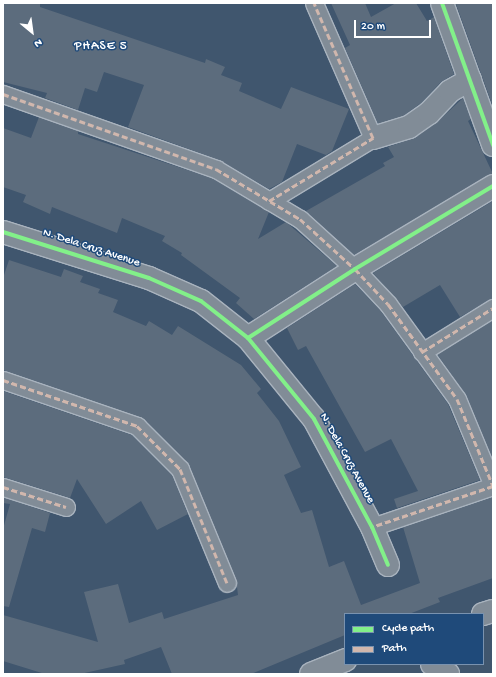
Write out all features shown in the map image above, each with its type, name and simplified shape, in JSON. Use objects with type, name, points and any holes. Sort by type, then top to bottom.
[{"type":"street","points":[[314,3],[373,138]]},
{"type":"street","points":[[442,3],[493,145]]},
{"type":"street","points":[[269,201],[373,138],[409,127],[429,113],[450,91],[470,80]]},
{"type":"street","points":[[3,94],[216,169],[300,219],[355,269],[388,304],[457,399],[492,486],[372,527]]},
{"type":"street","points":[[248,338],[355,269],[493,186]]},
{"type":"street","name":"N. Dela Cruz Avenue","points":[[4,235],[149,278],[201,301],[248,338],[314,419],[372,527],[388,565]]},
{"type":"street","points":[[422,352],[491,312]]},
{"type":"street","points":[[3,380],[137,426],[180,469],[227,583]]},
{"type":"street","points":[[3,487],[66,507]]},
{"type":"street","points":[[311,674],[344,660]]},
{"type":"street","points":[[434,665],[448,674]]},
{"type":"building","points":[[3,3],[40,3],[40,7],[205,63],[206,59],[225,67],[221,75],[242,83],[239,91],[281,109],[291,87],[349,109],[332,151],[326,155],[297,144],[282,182],[269,189],[219,160],[128,127],[144,85],[104,72],[97,92],[85,88],[78,110],[45,98],[47,93],[3,82]]},
{"type":"building","points":[[331,3],[365,3],[371,17],[396,3],[416,3],[427,21],[434,17],[454,74],[441,82],[421,103],[403,116],[378,124],[345,48],[350,45]]},
{"type":"building","points":[[493,3],[493,107],[456,4]]},
{"type":"building","points":[[463,98],[471,119],[468,121],[493,174],[354,255],[306,211],[385,166],[383,163],[394,157],[388,147],[416,137],[436,123]]},
{"type":"building","points":[[39,117],[78,131],[78,134],[212,178],[269,212],[258,239],[286,222],[337,266],[254,319],[236,303],[240,298],[181,255],[182,253],[162,241],[165,236],[122,218],[117,233],[52,207],[50,214],[23,202],[26,195],[3,187],[3,128],[31,138]]},
{"type":"building","points":[[493,201],[493,298],[460,317],[440,285],[403,307],[373,273]]},
{"type":"building","points":[[9,260],[61,277],[64,269],[83,276],[80,282],[100,289],[98,293],[118,300],[113,312],[146,326],[149,321],[172,335],[178,326],[241,365],[261,389],[257,393],[279,421],[301,467],[284,475],[301,513],[312,510],[329,567],[344,561],[361,605],[420,583],[403,527],[493,497],[493,578],[438,598],[440,602],[412,613],[344,613],[344,635],[251,674],[172,674],[161,647],[124,660],[125,664],[80,674],[45,674],[3,661],[3,615],[98,642],[84,592],[118,584],[129,623],[162,612],[164,619],[238,595],[236,579],[189,465],[144,419],[3,370],[3,278]]},
{"type":"building","points":[[355,284],[380,310],[448,404],[480,480],[397,508],[394,499],[418,491],[391,439],[365,452],[306,346],[298,350],[287,328]]},
{"type":"building","points":[[493,320],[493,460],[466,395],[437,354]]},
{"type":"building","points":[[3,391],[132,435],[172,475],[188,514],[157,530],[141,501],[106,524],[77,479],[70,498],[3,477]]},
{"type":"building","points":[[3,497],[50,513],[45,532],[32,528],[9,607],[3,606],[3,529],[10,504],[3,503]]},
{"type":"marked path","points":[[269,201],[373,138],[314,3]]},
{"type":"marked path","points":[[3,94],[216,169],[300,219],[355,269],[388,304],[457,399],[493,486],[372,527]]},
{"type":"marked path","points":[[422,352],[493,308]]},
{"type":"marked path","points":[[3,380],[137,426],[180,469],[227,583]]},
{"type":"marked path","points":[[3,487],[66,507]]},
{"type":"cycle path","points":[[442,3],[493,145]]},
{"type":"cycle path","points":[[248,338],[355,269],[493,186]]},
{"type":"cycle path","points":[[3,232],[149,278],[201,301],[248,338],[314,419],[372,527],[388,565]]},
{"type":"district","name":"PHASE 5","points":[[101,47]]}]
